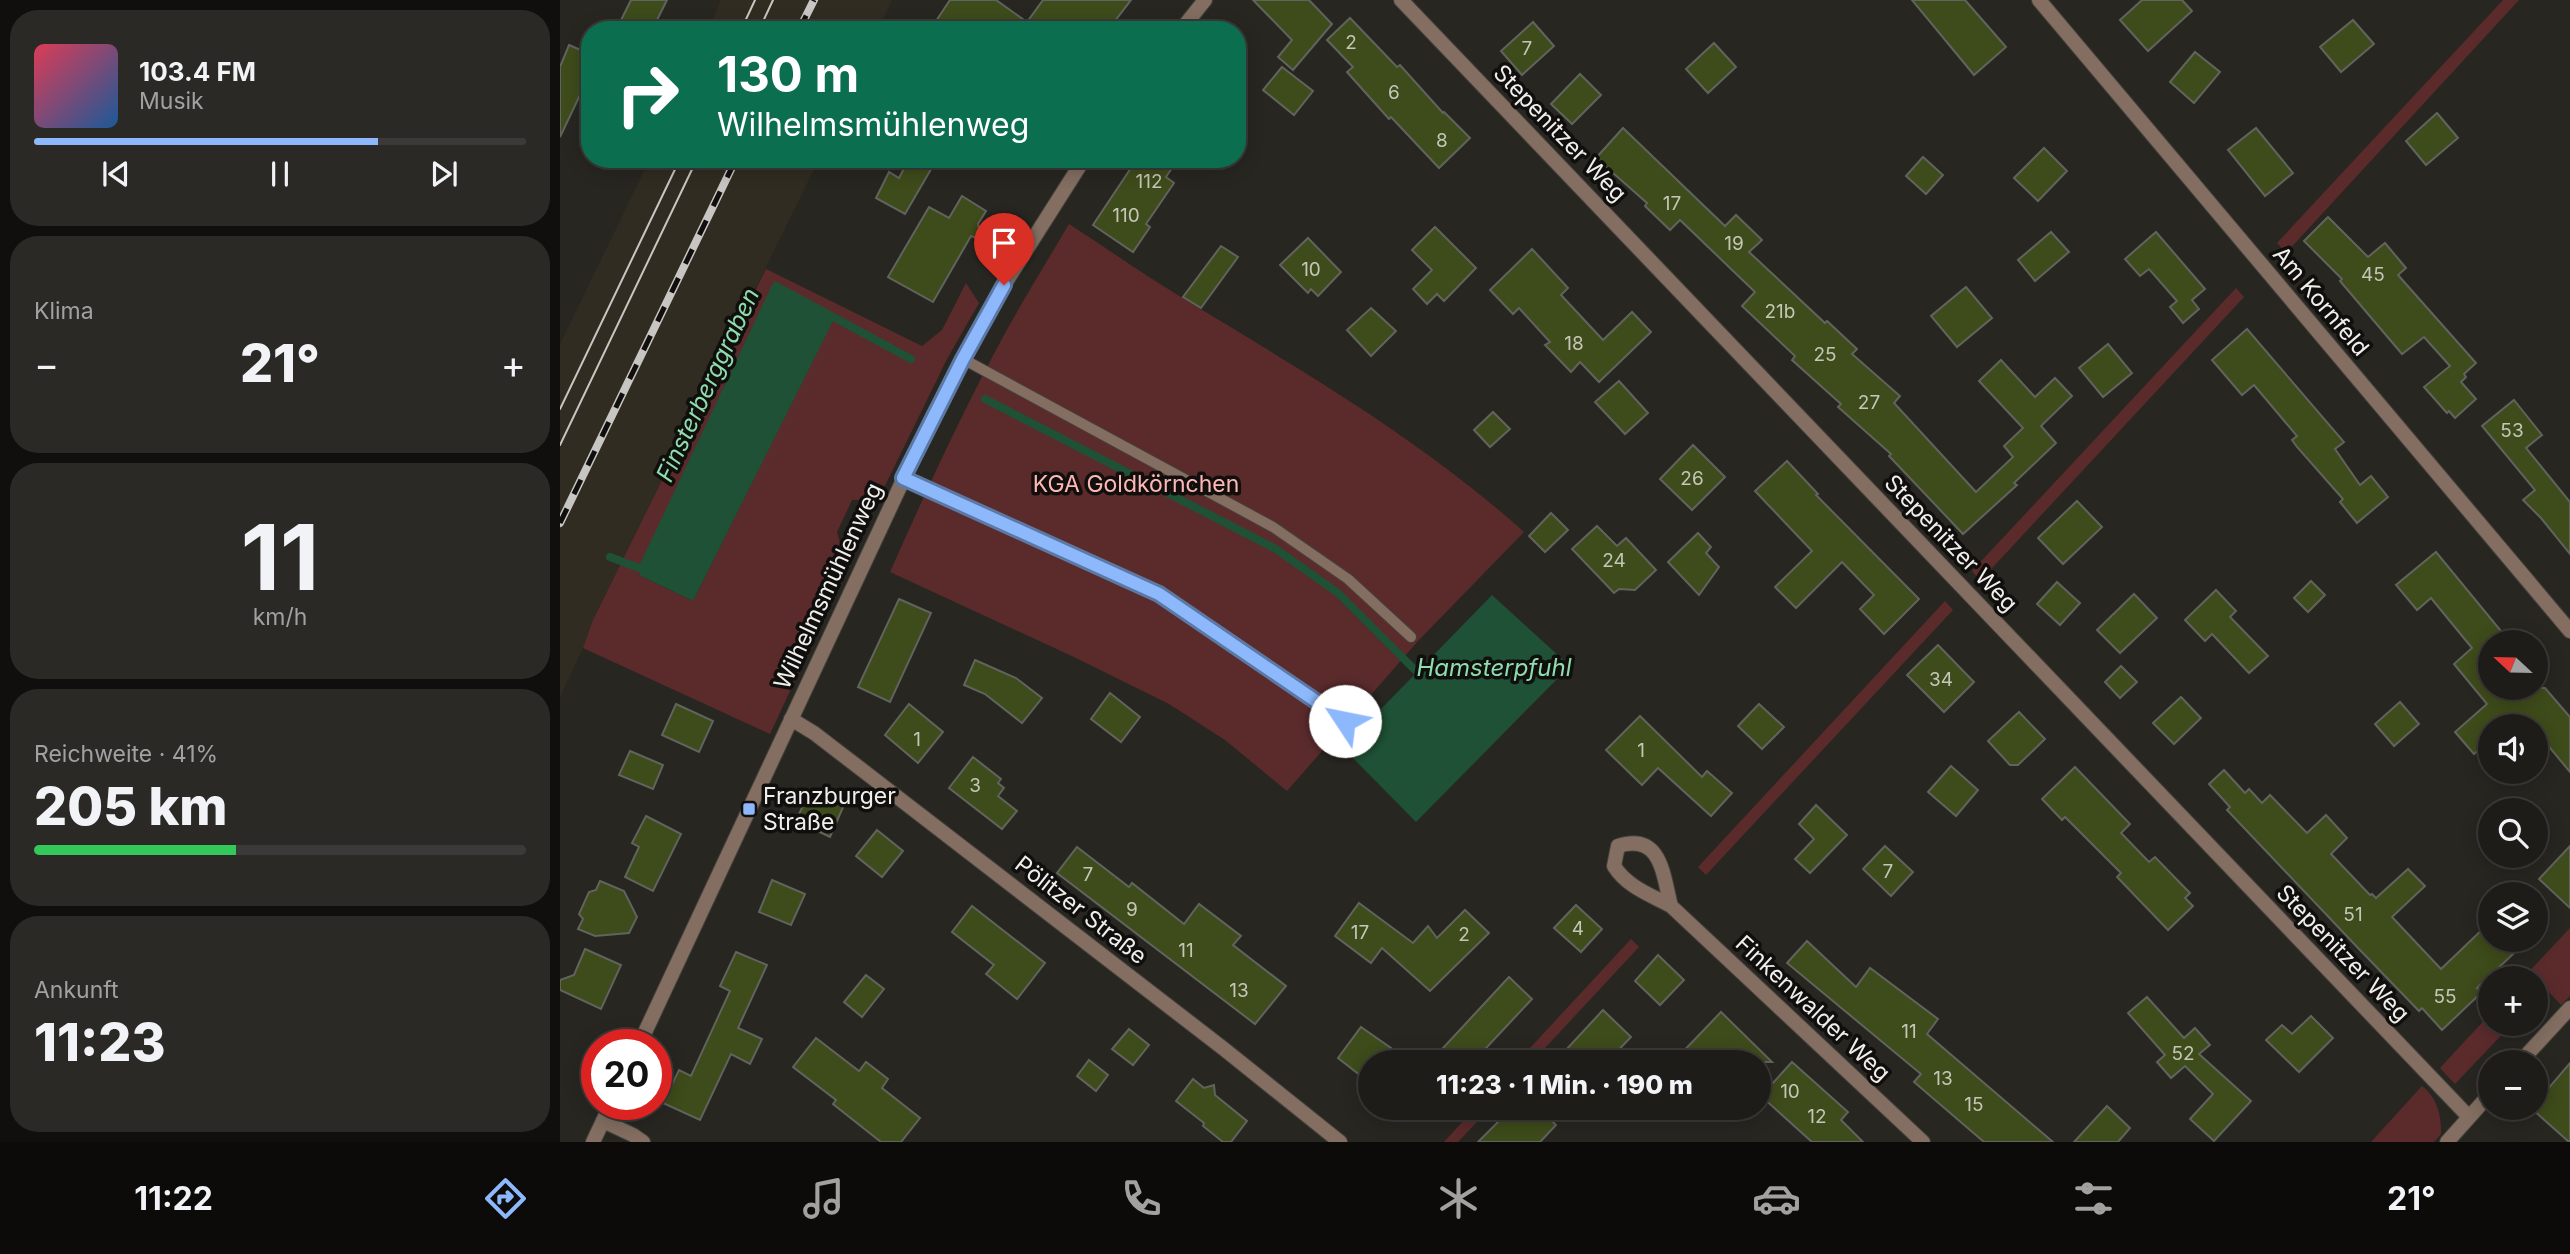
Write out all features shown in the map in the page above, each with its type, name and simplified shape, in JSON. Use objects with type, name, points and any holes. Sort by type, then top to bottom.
[{"type":"street","points":[[1188,21],[1205,0]]},
{"type":"street","name":"Stepenitzer Weg","points":[[1401,0],[2469,1117]]},
{"type":"street","name":"Am Kornfeld","points":[[2039,0],[2570,631]]},
{"type":"street","name":"Wilhelmsmühlenweg","points":[[646,1029],[903,478],[963,359],[1023,253],[1077,168]]},
{"type":"street","name":"Pölitzer Straße","points":[[791,719],[851,761],[1340,1142]]},
{"type":"street","name":"Finkenwalder Weg","points":[[1671,906],[1664,870],[1657,857],[1649,848],[1638,843],[1629,842],[1618,846],[1614,866],[1619,874],[1639,889],[1671,906],[1923,1142]]},
{"type":"street","points":[[2531,1050],[2570,1008]]},
{"type":"street","points":[[2447,1142],[2478,1107]]},
{"type":"street","points":[[593,1142],[603,1121],[643,1142]]},
{"type":"lane","points":[[963,359],[1273,527],[1348,579],[1411,637]]},
{"type":"lane","points":[[903,478],[1159,594],[1345,721]]},
{"type":"shaded area","points":[[721,0],[892,0],[882,21],[712,21]]},
{"type":"shaded area","points":[[646,168],[815,168],[593,620],[560,697],[560,344]]},
{"type":"green space","points":[[2503,0],[2519,0],[2286,253],[2277,243]]},
{"type":"green space","name":"KGA Goldkörnchen","points":[[1069,224],[1401,435],[1524,532],[1418,641],[1287,791],[1225,740],[1169,704],[890,572],[977,387],[1016,313]]},
{"type":"green space","points":[[766,269],[922,346],[942,330],[966,283],[979,303],[947,359],[878,500],[852,500],[837,532],[847,569],[770,734],[583,648],[593,620]],"holes":[[[776,287],[834,317],[693,601],[639,575]]]},
{"type":"green space","points":[[2236,288],[2244,297],[1980,581],[1972,571]]},
{"type":"green space","points":[[1945,601],[1953,610],[1706,875],[1698,867]]},
{"type":"green space","points":[[2570,928],[2570,996],[2561,1005],[2548,991],[2548,966],[2534,966]]},
{"type":"green space","points":[[1631,939],[1639,947],[1543,1050],[1528,1050]]},
{"type":"green space","points":[[2478,1027],[2478,1036],[2501,1036],[2487,1050],[2478,1050],[2478,1060],[2455,1084],[2440,1068]]},
{"type":"green space","points":[[2422,1086],[2432,1096],[2439,1114],[2441,1134],[2434,1142],[2371,1142]]},
{"type":"green space","points":[[1464,1120],[1479,1120],[1458,1142],[1444,1142]]},
{"type":"water","points":[[776,286],[835,317],[693,601],[639,575]]},
{"type":"water","name":"Hamsterpfuhl","points":[[1492,595],[1570,666],[1416,822],[1343,748]]},
{"type":"building","points":[[631,0],[667,0],[656,21],[620,21]]},
{"type":"building","points":[[950,0],[996,0],[1026,21],[936,21]]},
{"type":"building","points":[[1043,0],[1131,0],[1115,21],[1028,21]]},
{"type":"building","points":[[1253,0],[1309,0],[1332,24],[1293,70],[1278,57],[1292,40]]},
{"type":"building","points":[[1912,0],[1965,0],[2006,47],[1974,75]]},
{"type":"building","points":[[2142,0],[2182,0],[2192,11],[2148,51],[2120,20]]},
{"type":"building","points":[[1350,18],[1397,67],[1400,65],[1443,113],[1470,138],[1439,168],[1391,117],[1389,119],[1347,72],[1353,67],[1327,40]]},
{"type":"building","points":[[2353,20],[2374,44],[2341,72],[2320,47]]},
{"type":"building","points":[[1533,22],[1554,46],[1522,75],[1501,51]]},
{"type":"building","points":[[1714,43],[1736,67],[1708,93],[1686,69]]},
{"type":"building","points":[[569,45],[581,50],[581,93],[560,137],[560,67]]},
{"type":"building","points":[[2195,52],[2220,72],[2194,103],[2170,82]]},
{"type":"building","points":[[1282,67],[1313,91],[1294,115],[1263,90]]},
{"type":"building","points":[[1580,74],[1601,95],[1572,124],[1551,104]]},
{"type":"building","points":[[2437,113],[2458,138],[2426,165],[2406,141]]},
{"type":"building","points":[[1623,128],[1725,226],[1736,215],[1762,240],[1749,252],[1857,349],[1852,354],[1900,396],[1894,403],[1976,492],[2013,457],[2004,446],[2023,428],[1979,381],[2001,360],[2035,397],[2055,378],[2072,396],[2041,426],[2056,443],[2014,483],[2017,485],[1963,534],[1889,456],[1891,454],[1838,407],[1841,404],[1792,360],[1795,356],[1742,306],[1755,292],[1680,220],[1670,230],[1645,206],[1647,203],[1596,158]]},
{"type":"building","points":[[2256,128],[2293,173],[2265,196],[2228,150]]},
{"type":"building","points":[[2044,148],[2067,171],[2038,201],[2014,178]]},
{"type":"building","points":[[1923,157],[1943,175],[1926,194],[1906,176]]},
{"type":"building","points":[[904,168],[932,168],[905,214],[876,198],[889,172],[899,178]]},
{"type":"building","points":[[1131,168],[1172,168],[1166,177],[1174,183],[1146,224],[1150,227],[1133,252],[1093,225]]},
{"type":"building","points":[[962,196],[986,211],[978,224],[981,240],[971,236],[933,302],[888,277],[929,207],[949,218]]},
{"type":"building","points":[[2328,217],[2368,257],[2385,243],[2406,268],[2398,275],[2476,363],[2464,374],[2466,377],[2461,382],[2476,399],[2455,418],[2449,411],[2447,413],[2424,387],[2450,366],[2424,337],[2402,354],[2340,281],[2342,279],[2304,241]]},
{"type":"building","points":[[1435,227],[1476,268],[1444,301],[1437,294],[1427,304],[1413,289],[1432,270],[1412,250]]},
{"type":"building","points":[[2051,232],[2069,252],[2035,281],[2018,260]]},
{"type":"building","points":[[2156,232],[2205,289],[2192,300],[2199,309],[2183,323],[2170,307],[2177,301],[2149,269],[2140,276],[2125,259]]},
{"type":"building","points":[[1308,238],[1341,272],[1318,296],[1311,289],[1308,293],[1280,265]]},
{"type":"building","points":[[1221,246],[1238,257],[1201,308],[1183,297]]},
{"type":"building","points":[[1532,249],[1568,288],[1561,295],[1603,340],[1632,312],[1651,332],[1599,382],[1580,362],[1571,372],[1545,345],[1550,342],[1519,308],[1513,314],[1490,290]]},
{"type":"building","points":[[1966,287],[1992,318],[1957,347],[1931,316]]},
{"type":"building","points":[[1371,308],[1396,331],[1371,356],[1347,330]]},
{"type":"building","points":[[2247,329],[2344,442],[2335,449],[2360,485],[2371,476],[2388,497],[2357,523],[2340,502],[2343,499],[2292,440],[2297,436],[2254,385],[2242,395],[2212,360]]},
{"type":"building","points":[[2108,344],[2132,373],[2103,397],[2079,368]]},
{"type":"building","points":[[1619,381],[1648,413],[1625,434],[1595,402]]},
{"type":"building","points":[[2514,400],[2542,435],[2526,448],[2570,502],[2570,554],[2523,500],[2535,490],[2482,426]]},
{"type":"building","points":[[1493,412],[1510,429],[1490,447],[1474,430]]},
{"type":"building","points":[[1693,445],[1725,477],[1692,510],[1660,479]]},
{"type":"building","points":[[1787,461],[1818,494],[1816,495],[1919,599],[1884,634],[1860,609],[1874,595],[1842,562],[1796,608],[1775,587],[1812,551],[1755,491]]},
{"type":"building","points":[[2077,501],[2102,527],[2063,564],[2038,538]]},
{"type":"building","points":[[1551,513],[1568,530],[1545,552],[1529,536]]},
{"type":"building","points":[[1597,526],[1617,546],[1626,538],[1656,570],[1635,590],[1619,589],[1614,593],[1572,549]]},
{"type":"building","points":[[1698,533],[1711,547],[1706,553],[1719,567],[1699,595],[1668,562]]},
{"type":"building","points":[[2436,552],[2500,630],[2478,630],[2478,693],[2454,664],[2472,648],[2431,598],[2417,610],[2396,585]]},
{"type":"building","points":[[2311,581],[2325,595],[2308,612],[2294,598]]},
{"type":"building","points":[[2057,582],[2080,603],[2060,625],[2037,604]]},
{"type":"building","points":[[2216,590],[2236,611],[2230,617],[2268,656],[2249,673],[2212,634],[2205,641],[2185,620]]},
{"type":"building","points":[[2134,594],[2157,618],[2120,653],[2097,630]]},
{"type":"building","points":[[899,599],[931,613],[890,702],[858,687]]},
{"type":"building","points":[[1938,645],[1974,682],[1944,712],[1907,675]]},
{"type":"building","points":[[975,660],[1016,678],[1042,698],[1022,723],[985,694],[964,685]]},
{"type":"building","points":[[2121,666],[2137,682],[2120,698],[2105,682]]},
{"type":"building","points":[[2548,691],[2570,717],[2570,772],[2548,745],[2548,714],[2478,714],[2478,750],[2474,754],[2455,732],[2487,704],[2484,700],[2548,700]]},
{"type":"building","points":[[1110,693],[1140,717],[1121,742],[1091,719]]},
{"type":"building","points":[[2181,697],[2201,718],[2174,744],[2153,723]]},
{"type":"building","points":[[2400,702],[2419,724],[2394,746],[2375,724]]},
{"type":"building","points":[[676,704],[713,721],[699,752],[662,735]]},
{"type":"building","points":[[909,704],[943,732],[918,763],[885,735]]},
{"type":"building","points":[[1759,704],[1784,727],[1762,749],[1738,726]]},
{"type":"building","points":[[2019,712],[2045,739],[2018,765],[2010,765],[1988,741]]},
{"type":"building","points":[[1640,716],[1702,777],[1707,771],[1732,793],[1711,816],[1658,768],[1642,785],[1606,750]]},
{"type":"building","points":[[630,751],[663,765],[653,789],[619,775]]},
{"type":"building","points":[[973,757],[1001,779],[998,783],[1004,788],[998,796],[1017,811],[1002,829],[949,788]]},
{"type":"building","points":[[1951,766],[1978,790],[1956,816],[1928,792]]},
{"type":"building","points":[[2075,767],[2130,824],[2121,833],[2149,862],[2155,857],[2190,893],[2185,898],[2193,906],[2168,930],[2117,877],[2121,873],[2065,817],[2062,820],[2042,799]]},
{"type":"building","points":[[2224,770],[2245,793],[2249,789],[2262,803],[2270,795],[2307,833],[2326,815],[2347,838],[2331,854],[2376,898],[2408,869],[2425,886],[2392,917],[2441,969],[2478,934],[2478,952],[2515,952],[2500,966],[2478,966],[2478,996],[2442,1030],[2422,1008],[2419,1011],[2227,810],[2230,807],[2209,784]]},
{"type":"building","points":[[810,790],[844,805],[830,837],[796,821]]},
{"type":"building","points":[[1816,805],[1847,835],[1810,873],[1795,859],[1814,839],[1799,824]]},
{"type":"building","points":[[646,816],[681,834],[653,891],[625,877],[639,847],[632,843]]},
{"type":"building","points":[[877,830],[903,851],[882,877],[856,856]]},
{"type":"building","points":[[1885,846],[1913,872],[1891,896],[1863,869]]},
{"type":"building","points":[[2570,846],[2570,908],[2548,887],[2548,882],[2539,879]]},
{"type":"building","points":[[1077,847],[1129,887],[1132,883],[1184,924],[1199,904],[1241,936],[1233,945],[1286,986],[1255,1024],[1057,873]]},
{"type":"building","points":[[772,880],[805,894],[791,925],[759,912]]},
{"type":"building","points":[[600,881],[624,891],[637,917],[629,933],[595,936],[578,929],[583,919],[579,914],[589,892],[596,890]]},
{"type":"building","points":[[1359,903],[1413,943],[1428,926],[1437,938],[1465,910],[1489,933],[1430,991],[1382,948],[1371,963],[1335,936]]},
{"type":"building","points":[[1576,905],[1602,929],[1581,952],[1554,928]]},
{"type":"building","points":[[972,906],[1045,963],[1017,999],[986,974],[994,965],[952,932]]},
{"type":"building","points":[[1807,941],[1856,987],[1870,968],[1938,1019],[1927,1034],[2053,1142],[1984,1142],[1914,1082],[1921,1074],[1787,963]]},
{"type":"building","points":[[585,949],[621,965],[601,1009],[560,990],[560,980],[574,975]]},
{"type":"building","points":[[736,952],[767,965],[738,1028],[762,1039],[750,1064],[731,1054],[700,1120],[672,1107],[672,1084],[679,1070],[691,1076],[730,991],[720,986]]},
{"type":"building","points":[[1658,955],[1684,980],[1660,1005],[1635,981]]},
{"type":"building","points":[[866,975],[884,989],[862,1017],[844,1002]]},
{"type":"building","points":[[1509,977],[1532,999],[1484,1050],[1441,1050]]},
{"type":"building","points":[[2147,997],[2184,1038],[2195,1028],[2210,1045],[2199,1054],[2251,1101],[2214,1141],[2190,1119],[2213,1094],[2185,1066],[2171,1078],[2157,1062],[2165,1055],[2128,1013]]},
{"type":"building","points":[[1603,1010],[1631,1037],[1619,1050],[1566,1050]]},
{"type":"building","points":[[1721,1012],[1760,1050],[1685,1050]]},
{"type":"building","points":[[2311,1016],[2333,1038],[2299,1072],[2266,1040],[2282,1025],[2292,1034]]},
{"type":"building","points":[[1361,1027],[1391,1048],[1358,1050],[1358,1074],[1338,1058]]},
{"type":"building","points":[[1129,1029],[1149,1045],[1133,1065],[1112,1049]]},
{"type":"building","points":[[816,1038],[859,1071],[866,1062],[888,1079],[882,1088],[920,1118],[901,1142],[881,1142],[833,1104],[836,1100],[793,1067]]},
{"type":"building","points":[[1089,1060],[1108,1075],[1096,1091],[1077,1076]]},
{"type":"building","points":[[1792,1062],[1848,1112],[1841,1120],[1863,1142],[1812,1142],[1771,1105],[1771,1085]]},
{"type":"building","points":[[2570,1063],[2570,1142],[2544,1120],[2548,1120],[2548,1089]]},
{"type":"building","points":[[1193,1079],[1204,1088],[1214,1085],[1215,1095],[1247,1121],[1231,1142],[1223,1142],[1176,1101]]},
{"type":"building","points":[[2107,1106],[2130,1128],[2118,1142],[2074,1142]]},
{"type":"building","points":[[1500,1120],[1551,1120],[1556,1125],[1540,1142],[1478,1142]]},
{"type":"waterway","name":"Finsterberggraben","points":[[610,557],[642,569],[776,286],[911,359]]},
{"type":"waterway","name":"Finsterberggraben","points":[[985,399],[1276,549],[1338,593],[1417,672]]},
{"type":"tram line","points":[[745,21],[755,0]]},
{"type":"tram line","points":[[763,21],[773,0]]},
{"type":"tram line","points":[[560,409],[676,168]]},
{"type":"tram line","points":[[560,445],[693,168]]},
{"type":"railway","points":[[804,21],[814,0]]},
{"type":"railway","points":[[560,523],[732,168]]},
{"type":"place","name":"Franzburger Straße","points":[[749,809]]},
{"type":"route","points":[[1004,285],[933,416],[903,478],[1159,594],[1345,721]]}]
